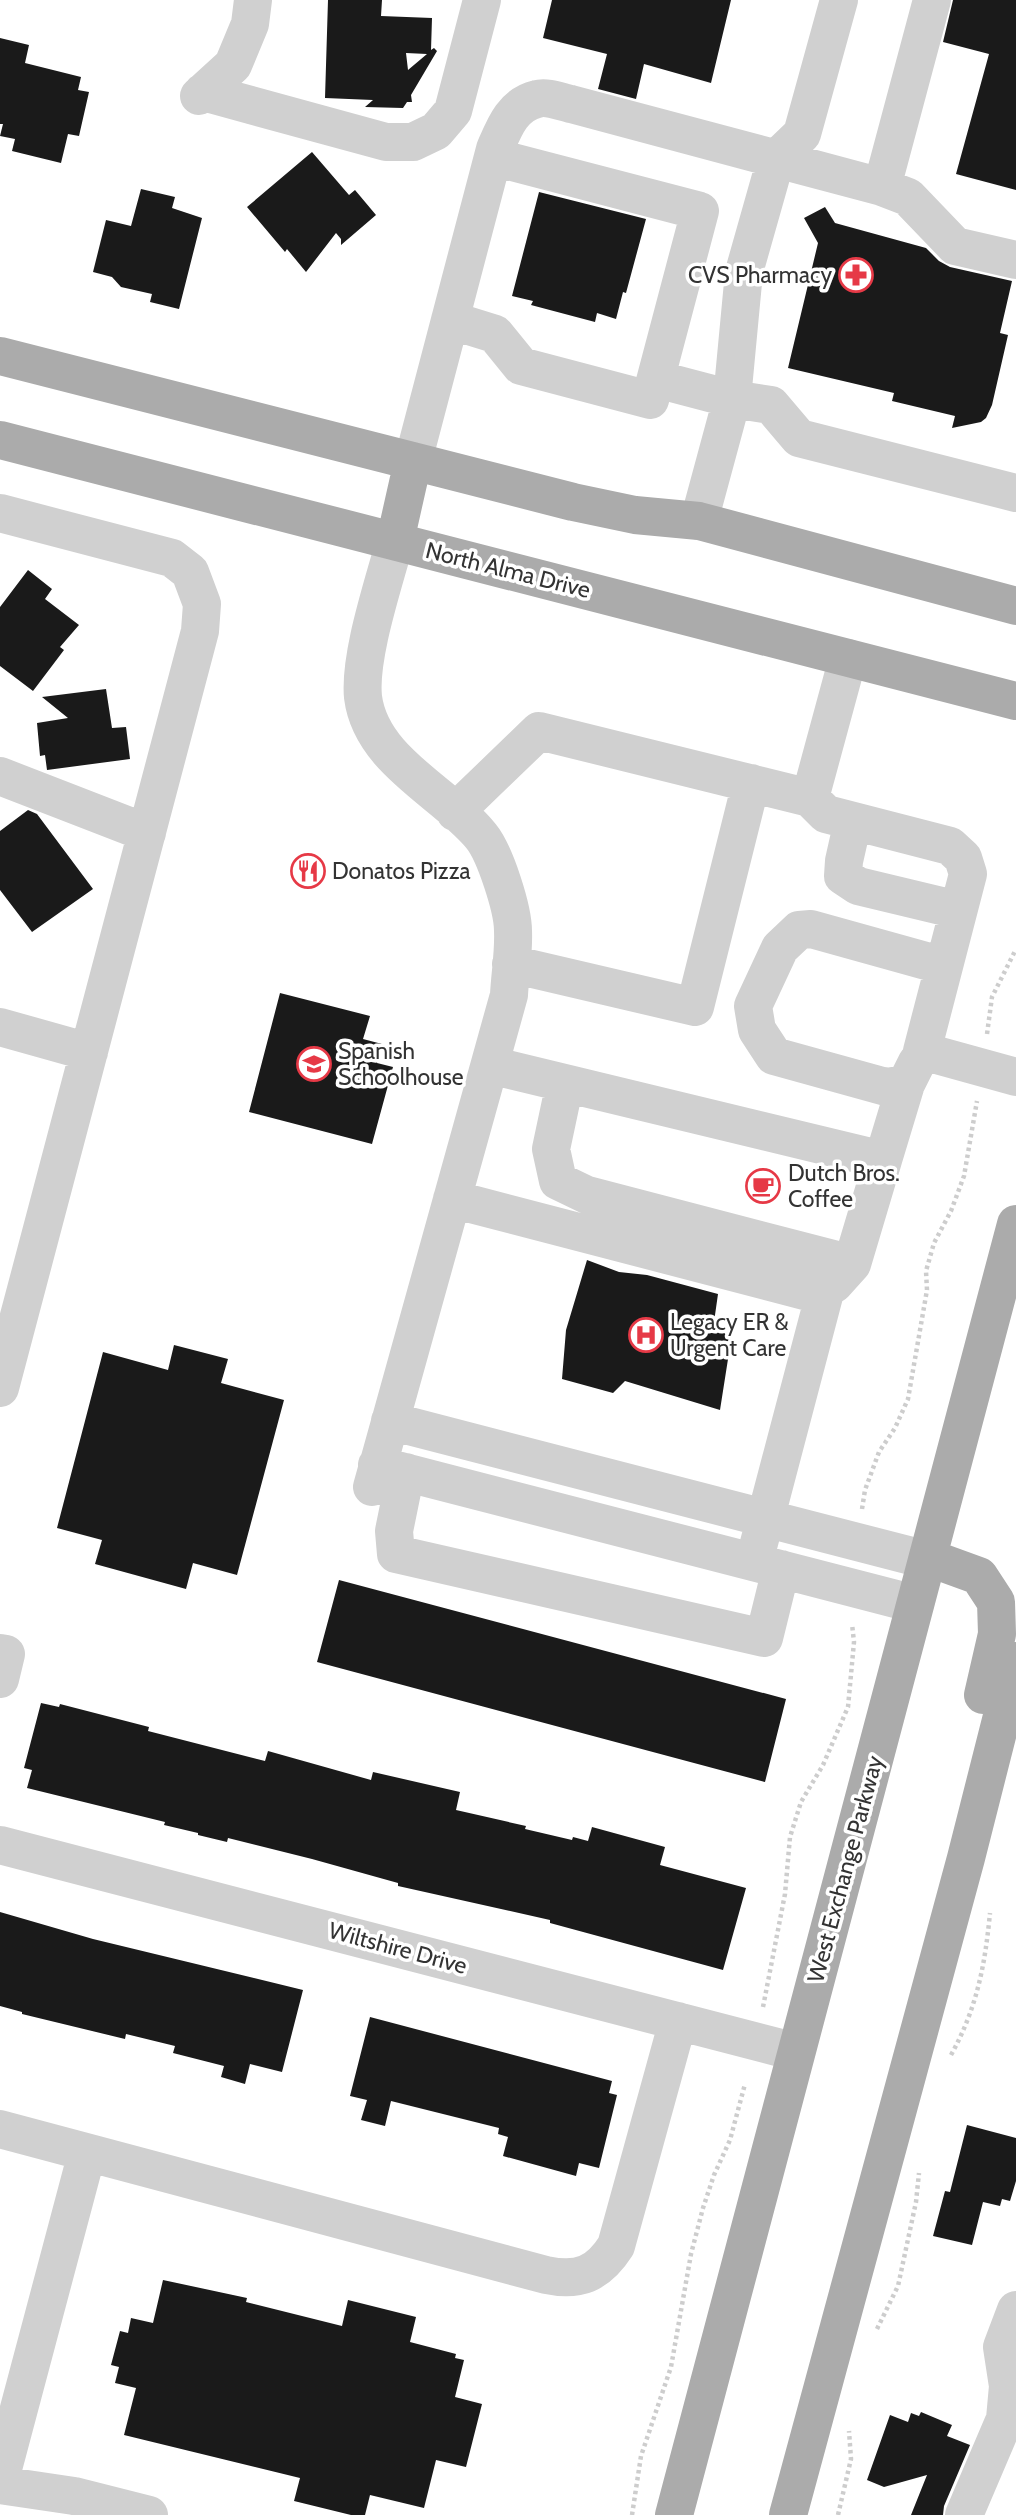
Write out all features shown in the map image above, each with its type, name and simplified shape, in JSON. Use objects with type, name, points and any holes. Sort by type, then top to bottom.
[{"type":"main road","points":[[0,356],[573,502],[635,515],[699,521],[1016,606]]},
{"type":"main road","name":"North Alma Drive","points":[[0,440],[1016,701]]},
{"type":"main road","points":[[394,541],[413,461]]},
{"type":"main road","name":"West Exchange Parkway","points":[[674,2515],[1016,1224]]},
{"type":"main road","points":[[927,1560],[979,1576],[996,1602],[997,1634],[945,1856],[945,1938]]},
{"type":"main road","points":[[788,2515],[945,1938],[1016,1661]]},
{"type":"street","points":[[253,0],[250,24],[233,65],[201,94],[386,142],[413,142],[436,131],[453,111],[482,0]]},
{"type":"street","points":[[699,521],[732,399],[744,272],[776,159],[802,134],[839,0]]},
{"type":"street","points":[[882,187],[932,0]]},
{"type":"street","points":[[413,461],[493,157],[506,122],[519,107],[539,98],[571,104],[882,187],[908,197],[955,246],[1016,260]]},
{"type":"street","points":[[450,320],[495,334],[521,366],[650,400],[700,211],[493,157]]},
{"type":"street","points":[[656,379],[732,399],[771,405],[799,438],[1016,493]]},
{"type":"street","points":[[0,513],[172,558],[190,572],[202,604],[200,631],[1,1379]]},
{"type":"street","points":[[394,541],[364,666],[363,698],[371,723],[382,744],[415,778],[482,837],[502,878],[513,930],[509,995],[390,1421],[385,1475],[396,1554],[764,1638],[768,1566],[766,1518],[824,1296],[852,1264],[914,1067],[968,874],[963,858],[950,846],[826,814],[810,798],[539,731],[455,812]]},
{"type":"street","points":[[810,798],[848,658]]},
{"type":"street","points":[[0,776],[147,833]]},
{"type":"street","points":[[511,964],[695,1007],[751,783]]},
{"type":"street","points":[[853,821],[843,876],[858,886],[958,910]]},
{"type":"street","points":[[944,966],[811,929],[799,930],[780,947],[753,1006],[757,1030],[774,1056],[886,1087],[914,1067],[999,1073]]},
{"type":"street","points":[[0,1027],[89,1052]]},
{"type":"street","points":[[489,1065],[883,1160]]},
{"type":"street","points":[[565,1083],[551,1149],[558,1181],[587,1195],[852,1264]]},
{"type":"street","points":[[452,1199],[824,1296]]},
{"type":"street","points":[[390,1421],[927,1560]]},
{"type":"street","points":[[573,1516],[585,1472]]},
{"type":"street","points":[[385,1475],[573,1516],[915,1604]]},
{"type":"street","points":[[0,1653],[6,1654],[0,1679]]},
{"type":"street","name":"Wiltshire Drive","points":[[0,1845],[796,2052]]},
{"type":"street","points":[[0,2129],[546,2275],[579,2277],[607,2260],[616,2246],[678,2021]]},
{"type":"street","points":[[87,2153],[0,2482],[74,2496],[149,2515]]},
{"type":"street","points":[[964,2515],[1005,2419],[1009,2353],[1016,2310]]},
{"type":"path","points":[[861,1515],[865,1490],[879,1452],[895,1428],[908,1399],[927,1290],[926,1270],[934,1242],[951,1211],[999,1073],[992,997],[1016,949]]},
{"type":"path","points":[[763,2007],[785,1894],[790,1838],[801,1802],[823,1765],[848,1707],[854,1642],[851,1620]]},
{"type":"path","points":[[632,2515],[641,2456],[671,2367],[691,2253],[713,2175],[730,2140],[746,2084]]},
{"type":"building","points":[[328,0],[382,0],[381,16],[432,18],[431,50],[434,48],[437,51],[411,95],[412,102],[407,102],[403,108],[365,107],[373,100],[325,98]],"holes":[[[406,53],[427,54],[408,70]]]},
{"type":"building","points":[[552,0],[731,0],[711,83],[644,64],[636,99],[598,89],[607,54],[543,38]]},
{"type":"building","points":[[953,0],[1016,0],[1016,190],[956,174],[989,54],[943,42]]},
{"type":"building","points":[[0,38],[29,45],[25,63],[81,77],[78,90],[89,92],[79,136],[68,134],[61,163],[12,151],[15,139],[0,136],[3,124],[0,124]]},
{"type":"building","points":[[312,152],[349,195],[355,190],[376,215],[341,245],[341,239],[336,233],[306,272],[287,249],[285,252],[247,207]]},
{"type":"building","points":[[141,189],[175,197],[172,208],[202,218],[179,309],[150,302],[152,294],[121,287],[112,277],[93,272],[106,220],[131,226]]},
{"type":"building","points":[[539,192],[646,219],[626,293],[623,292],[616,319],[597,313],[595,322],[531,305],[533,301],[512,296]]},
{"type":"building","name":"CVS Pharmacy","points":[[825,207],[835,223],[926,248],[939,261],[950,267],[1012,281],[1000,333],[1008,335],[992,405],[981,422],[952,428],[955,416],[892,401],[894,393],[788,368],[818,243],[804,218]]},
{"type":"building","points":[[28,570],[52,589],[45,599],[79,625],[60,647],[64,650],[33,691],[0,666],[0,607]]},
{"type":"building","points":[[106,689],[112,728],[126,727],[130,759],[47,770],[45,755],[40,756],[37,723],[68,718],[42,697]]},
{"type":"building","points":[[28,810],[37,814],[93,889],[32,932],[0,890],[0,831]]},
{"type":"building","points":[[280,993],[370,1016],[363,1039],[382,1044],[377,1063],[393,1067],[372,1144],[249,1112]]},
{"type":"building","name":"Legacy ER & Urgent Care","points":[[587,1260],[619,1272],[647,1275],[718,1294],[714,1322],[731,1340],[720,1410],[625,1381],[613,1393],[562,1379],[566,1330]]},
{"type":"building","points":[[174,1345],[228,1359],[221,1383],[284,1400],[237,1575],[193,1563],[186,1589],[95,1564],[102,1540],[57,1528],[103,1352],[168,1370]]},
{"type":"building","points":[[339,1580],[786,1699],[765,1782],[317,1662]]},
{"type":"building","points":[[41,1703],[59,1707],[60,1704],[149,1727],[148,1731],[265,1761],[268,1751],[371,1780],[373,1772],[460,1792],[456,1810],[572,1840],[573,1837],[588,1841],[592,1827],[665,1847],[660,1865],[746,1888],[723,1970],[550,1923],[550,1920],[398,1886],[398,1883],[312,1859],[228,1838],[227,1842],[198,1835],[164,1825],[165,1822],[27,1788],[32,1770],[24,1768]]},
{"type":"building","points":[[0,1912],[93,1939],[303,1990],[282,2072],[250,2064],[245,2084],[221,2077],[224,2066],[173,2053],[175,2046],[126,2034],[125,2039],[22,2014],[0,2006]]},
{"type":"building","points":[[370,2017],[612,2081],[609,2093],[617,2095],[599,2168],[579,2163],[576,2176],[503,2156],[508,2137],[498,2134],[499,2128],[391,2101],[385,2126],[361,2120],[367,2100],[350,2096]]},
{"type":"building","points":[[967,2125],[1016,2138],[1016,2181],[1010,2201],[1002,2199],[1000,2206],[983,2202],[972,2245],[933,2236],[945,2191],[950,2192]]},
{"type":"building","points":[[163,2280],[247,2298],[246,2302],[342,2326],[348,2300],[416,2317],[410,2342],[456,2354],[455,2358],[464,2360],[455,2397],[482,2404],[466,2467],[436,2460],[424,2508],[370,2495],[365,2515],[351,2515],[294,2501],[300,2478],[124,2435],[136,2388],[115,2383],[119,2367],[111,2365],[120,2331],[128,2333],[131,2318],[153,2323]]},
{"type":"building","points":[[921,2412],[952,2425],[947,2436],[970,2445],[944,2506],[943,2515],[911,2515],[927,2475],[884,2487],[867,2480],[890,2415],[908,2422],[911,2413],[919,2416]]},
{"type":"place","name":"CVS Pharmacy","points":[[856,275]]},
{"type":"place","name":"Donatos Pizza","points":[[308,871]]},
{"type":"place","name":"Spanish Schoolhouse","points":[[314,1064]]},
{"type":"place","name":"Dutch Bros. Coffee","points":[[763,1186]]},
{"type":"place","name":"Legacy ER & Urgent Care","points":[[646,1335]]}]
